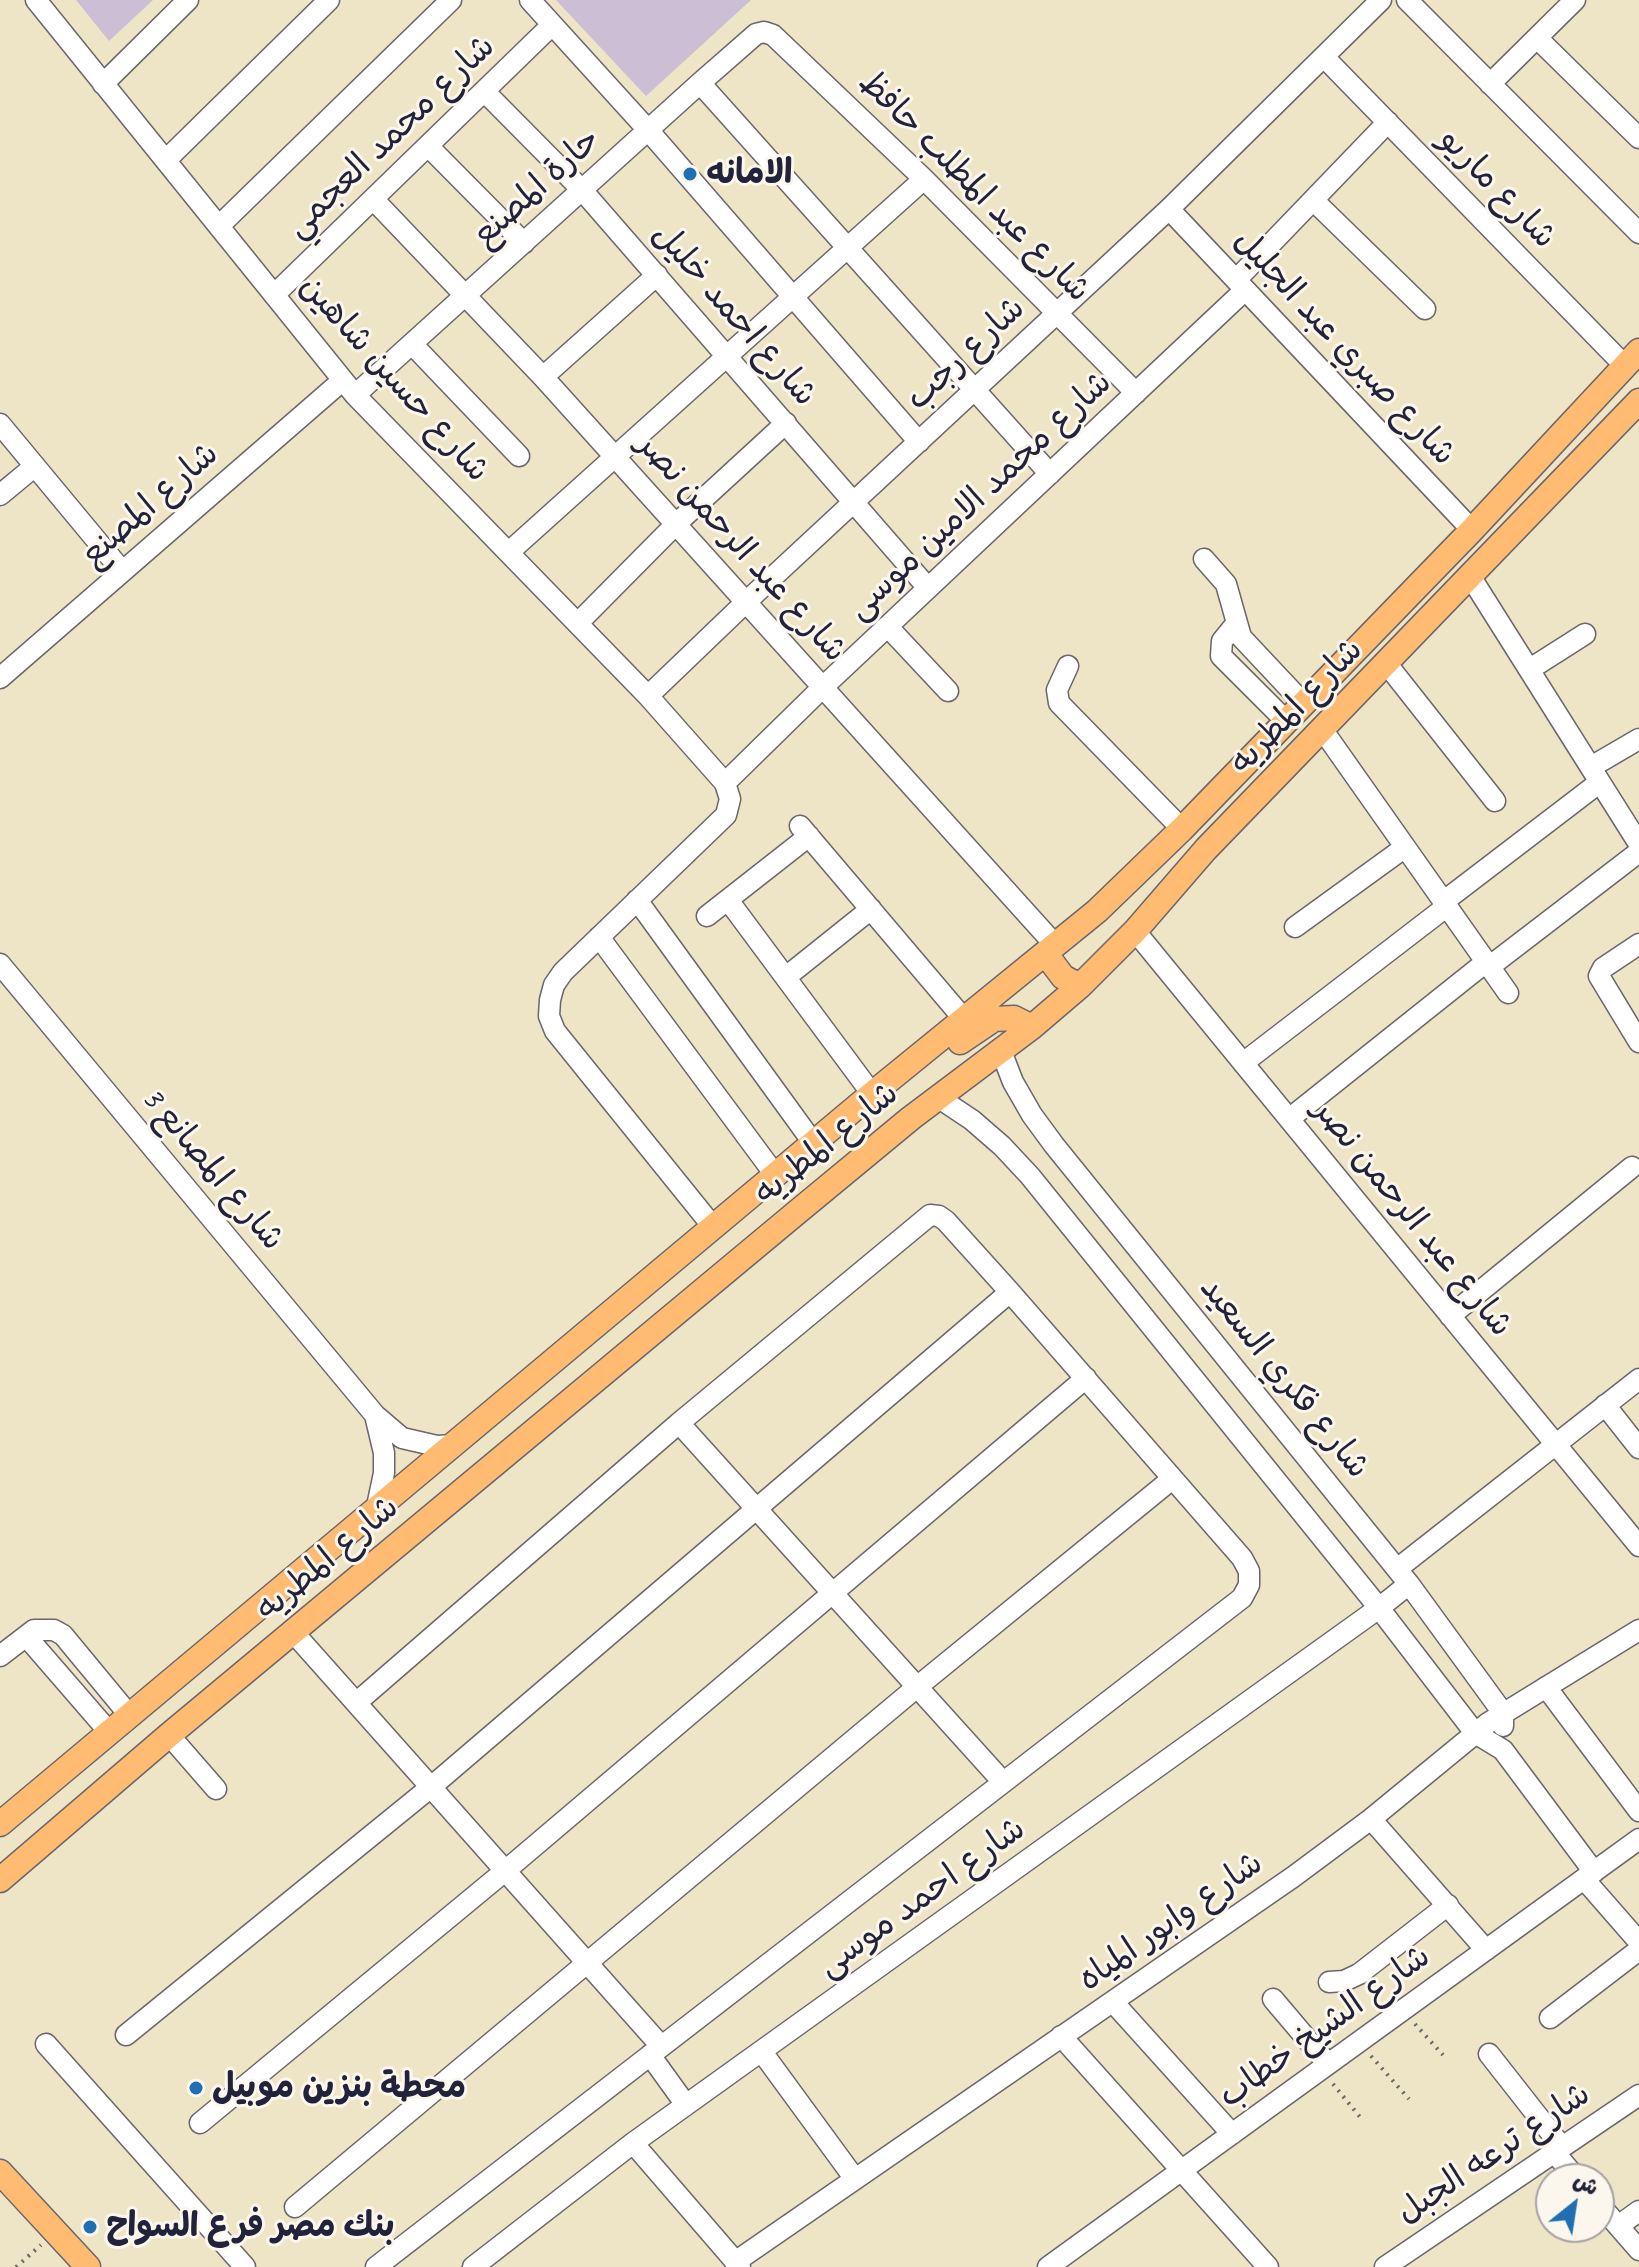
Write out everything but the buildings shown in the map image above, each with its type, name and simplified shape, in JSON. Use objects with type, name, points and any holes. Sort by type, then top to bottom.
[{"type":"main road","name":"شارع المطريه","points":[[0,1824],[963,1018],[1097,911],[1182,829],[1472,530],[1632,359]]},
{"type":"main road","name":"شارع المطريه","points":[[0,1880],[169,1735],[796,1213],[1080,986],[1135,931],[1206,849],[1639,401]]},
{"type":"main road","points":[[1052,949],[1051,961],[1063,977],[1080,986]]},
{"type":"main road","points":[[918,1056],[939,1057],[994,1019],[1014,1018],[1032,1027]]},
{"type":"main road","points":[[0,2172],[88,2267]]},
{"type":"street","name":"شارع حسين شاهين","points":[[36,0],[349,388],[648,696],[725,783]]},
{"type":"street","points":[[103,84],[188,0]]},
{"type":"street","points":[[166,160],[329,0]]},
{"type":"street","points":[[219,226],[451,0]]},
{"type":"street","points":[[530,0],[648,130],[919,442]]},
{"type":"street","name":"شارع رجب","points":[[648,696],[1169,209],[1381,0]]},
{"type":"street","points":[[1407,0],[1639,233]]},
{"type":"street","points":[[1490,84],[1575,0]]},
{"type":"street","name":"شارع محمد العجمي","points":[[274,295],[552,25]]},
{"type":"street","name":"حارة المصنع","points":[[349,388],[412,344],[700,83],[756,34],[764,32]]},
{"type":"street","name":"شارع عبد المطلب حافظ","points":[[764,32],[773,35],[924,179],[1136,393]]},
{"type":"street","points":[[1537,38],[1639,138]]},
{"type":"street","name":"شارع ماريو","points":[[1324,57],[1632,359]]},
{"type":"street","points":[[700,83],[1050,474]]},
{"type":"street","name":"شارع احمد خليل","points":[[484,91],[582,190],[928,588]]},
{"type":"street","name":"شارع محمد الامين موسى","points":[[725,783],[1136,393],[1241,285],[1313,200],[1388,122]]},
{"type":"street","points":[[428,146],[524,243]]},
{"type":"street","points":[[509,552],[924,179]]},
{"type":"street","name":"شارع عبد الرحمن نصر","points":[[373,199],[467,295],[615,456],[823,687],[1052,949]]},
{"type":"street","points":[[1313,200],[1425,309]]},
{"type":"street","name":"شارع صبري عبد الجليل","points":[[1169,209],[1472,530]]},
{"type":"street","points":[[543,377],[657,275]]},
{"type":"street","points":[[412,344],[519,456]]},
{"type":"street","name":"شارع المصنع","points":[[0,678],[122,571],[349,388]]},
{"type":"street","points":[[578,623],[676,524],[786,423]]},
{"type":"street","points":[[0,424],[122,571]]},
{"type":"street","points":[[0,495],[35,466]]},
{"type":"street","points":[[1204,559],[1226,584],[1232,598],[1235,625],[1241,637],[1303,703]]},
{"type":"street","points":[[1470,576],[1639,844]]},
{"type":"street","points":[[1235,625],[1222,641],[1221,656],[1286,721]]},
{"type":"street","points":[[888,627],[948,691]]},
{"type":"street","points":[[1530,669],[1585,634]]},
{"type":"street","points":[[1386,663],[1495,801]]},
{"type":"street","points":[[1068,666],[1057,690],[1059,703],[1182,829]]},
{"type":"street","points":[[1322,729],[1508,993]]},
{"type":"street","points":[[1243,1063],[1445,904],[1639,739]]},
{"type":"street","points":[[714,1228],[555,1031],[549,1016],[554,985],[563,972],[726,815],[730,799],[725,783]]},
{"type":"street","points":[[707,916],[805,831],[963,1018]]},
{"type":"street","points":[[1295,927],[1404,848]]},
{"type":"street","points":[[1289,1119],[1487,964],[1639,852]]},
{"type":"street","points":[[637,900],[814,1144]]},
{"type":"street","points":[[728,900],[872,1094]]},
{"type":"street","points":[[786,977],[871,909]]},
{"type":"street","name":"شارع عبد الرحمن نصر","points":[[1135,931],[1639,1546]]},
{"type":"street","points":[[599,937],[776,1176]]},
{"type":"street","points":[[1639,944],[1603,968],[1599,976],[1639,1042]]},
{"type":"street","name":"شارع المصانع 3","points":[[0,964],[375,1415],[402,1438],[437,1446],[454,1445]]},
{"type":"street","name":"شارع فكري السعيد","points":[[1001,1051],[1013,1082],[1054,1145],[1403,1576],[1503,1713]]},
{"type":"street","name":"شارع فكري السعيد","points":[[939,1098],[992,1138],[1030,1176],[1379,1608],[1475,1733],[1503,1750],[1639,1942]]},
{"type":"street","points":[[1450,1316],[1632,1167]]},
{"type":"street","points":[[356,1703],[679,1423],[930,1215],[946,1221],[1010,1292],[1242,1558],[1249,1571],[1249,1585],[1242,1598],[376,2267]]},
{"type":"street","points":[[126,2035],[431,1787],[1010,1292]]},
{"type":"street","points":[[200,2123],[505,1871],[1086,1378]]},
{"type":"street","name":"شارع احمد موسى","points":[[473,2267],[633,2143],[1379,1608],[1403,1576],[1555,1444],[1639,1379]]},
{"type":"street","points":[[1605,1405],[1639,1448]]},
{"type":"street","name":"شارع المصانع 3","points":[[375,1415],[384,1453],[383,1482],[376,1511]]},
{"type":"street","points":[[679,1423],[1003,1782]]},
{"type":"street","points":[[295,2207],[917,1687],[1172,1479]]},
{"type":"street","points":[[0,1656],[26,1636],[44,1628],[54,1630],[63,1635],[130,1716]]},
{"type":"street","name":"شارع وابور المياه","points":[[737,2264],[1371,1819],[1503,1713],[1639,1630]]},
{"type":"street","points":[[293,1632],[587,1963],[655,2050],[686,2105]]},
{"type":"street","points":[[26,1636],[110,1733]]},
{"type":"street","points":[[1546,1687],[1639,1811]]},
{"type":"street","points":[[1503,1713],[1503,1750]]},
{"type":"street","points":[[169,1735],[216,1789]]},
{"type":"street","points":[[1371,1819],[1486,1950]]},
{"type":"street","name":"شارع الشيخ خطاب","points":[[1048,2267],[1639,1839]]},
{"type":"street","points":[[1329,1982],[1344,1981],[1359,1974],[1448,1905]]},
{"type":"street","points":[[1550,2018],[1639,1950]]},
{"type":"street","points":[[1273,1999],[1324,2067]]},
{"type":"street","points":[[1113,2002],[1232,2134]]},
{"type":"street","points":[[1061,2036],[1268,2267]]},
{"type":"street","points":[[46,2044],[245,2267]]},
{"type":"street","points":[[762,2052],[855,2179]]},
{"type":"street","points":[[1489,2054],[1567,2163]]},
{"type":"street","points":[[737,2088],[742,2066]]},
{"type":"street","name":"شارع ترعه الجبل","points":[[1385,2267],[1639,2095]]},
{"type":"street","points":[[633,2143],[737,2264]]},
{"type":"street","points":[[1618,2226],[1639,2211]]},
{"type":"street","points":[[1615,2223],[1639,2250]]},
{"type":"path","points":[[1403,2011],[1443,2055]]},
{"type":"path","points":[[1359,2042],[1409,2099]]},
{"type":"path","points":[[1324,2067],[1360,2117]]},
{"type":"path","points":[[16,2267],[56,2233]]},
{"type":"shaded area","points":[[76,0],[153,0],[109,41]]},
{"type":"shaded area","points":[[556,0],[751,0],[646,96]]},
{"type":"place","name":"الامانه","points":[[690,174]]},
{"type":"place","name":"محطة بنزين موبيل","points":[[196,2088]]},
{"type":"place","name":"بنك مصر فرع السواح","points":[[90,2227]]}]
